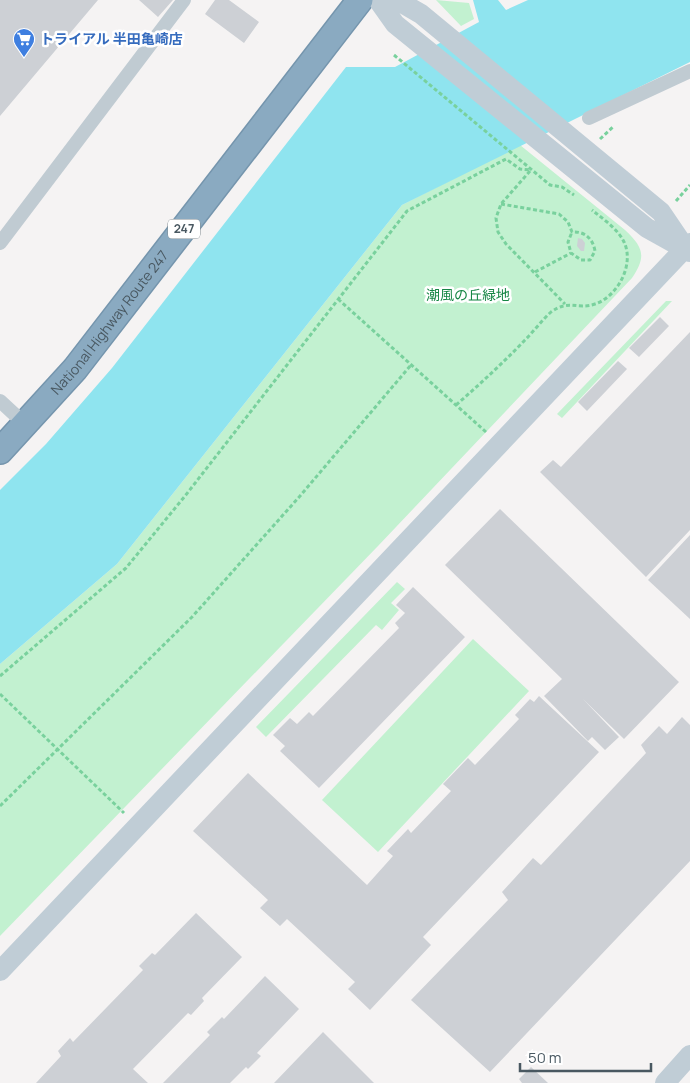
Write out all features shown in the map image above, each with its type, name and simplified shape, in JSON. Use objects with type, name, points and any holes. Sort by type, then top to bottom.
[{"type":"highway","name":"National Highway Route 247","points":[[0,451],[26,425],[80,362],[360,0]]},
{"type":"street","points":[[0,243],[184,0]]},
{"type":"street","points":[[378,0],[395,24],[647,228],[688,248]]},
{"type":"street","points":[[397,0],[421,14],[661,212],[688,248]]},
{"type":"street","points":[[589,118],[690,71]]},
{"type":"street","points":[[0,971],[688,248]]},
{"type":"street","points":[[0,401],[26,425]]},
{"type":"street","points":[[665,1083],[690,1055]]},
{"type":"path","points":[[394,55],[550,185],[562,187],[580,200]]},
{"type":"path","points":[[596,143],[612,127]]},
{"type":"path","points":[[0,676],[126,568],[185,496],[407,211],[506,160],[520,169],[531,170]]},
{"type":"path","points":[[531,170],[501,204],[496,218],[498,232],[506,244],[565,304]]},
{"type":"path","points":[[672,205],[690,185]]},
{"type":"path","points":[[501,204],[559,214],[568,222],[572,232],[568,242],[571,253],[586,262],[594,256],[595,251],[592,241],[588,236],[572,232]]},
{"type":"path","points":[[456,405],[513,352],[550,313],[565,304],[593,305],[606,299],[620,283],[626,266],[625,244],[614,229],[586,205]]},
{"type":"path","points":[[535,272],[571,253]]},
{"type":"path","points":[[338,299],[487,433]]},
{"type":"path","points":[[0,806],[192,616],[300,496],[411,365]]},
{"type":"path","points":[[0,694],[57,751],[124,813]]},
{"type":"green space","points":[[436,0],[469,3],[474,19],[461,26]]},
{"type":"green space","name":"潮風の丘緑地","points":[[520,145],[625,230],[636,242],[641,252],[641,258],[640,264],[632,278],[378,546],[0,936],[0,664],[117,564],[402,205]]},
{"type":"green space","points":[[666,301],[672,301],[562,418],[557,414]]},
{"type":"green space","points":[[397,582],[405,589],[391,603],[399,610],[382,630],[376,625],[266,737],[256,727]]},
{"type":"green space","points":[[473,639],[529,691],[378,852],[322,800]]},
{"type":"water","points":[[473,0],[498,0],[506,10],[528,0],[690,0],[690,62],[402,205],[117,564],[0,664],[0,490],[46,444],[112,368],[346,67],[395,67],[479,22]]},
{"type":"building","name":"トライアル 半田亀崎店","points":[[0,0],[98,0],[0,116]]},
{"type":"building","points":[[139,0],[173,0],[158,17]]},
{"type":"building","points":[[215,0],[229,0],[259,22],[244,43],[205,14]]},
{"type":"building","points":[[578,238],[582,239],[585,243],[584,251],[581,251],[577,246]]},
{"type":"building","points":[[660,317],[669,326],[639,357],[629,348]]},
{"type":"building","points":[[690,332],[690,530],[646,577],[540,472],[553,460],[561,467]]},
{"type":"building","points":[[618,361],[627,369],[587,411],[578,402]]},
{"type":"building","points":[[500,509],[679,682],[624,739],[583,699],[619,737],[605,750],[592,737],[588,741],[544,696],[562,679],[445,565]]},
{"type":"building","points":[[690,535],[690,619],[648,580]]},
{"type":"building","points":[[413,587],[465,637],[319,788],[280,751],[285,746],[273,735],[290,718],[297,724],[309,712],[313,716],[399,628],[395,623],[405,613],[396,605]]},
{"type":"building","points":[[539,696],[599,752],[423,937],[431,945],[370,1010],[348,989],[355,982],[287,919],[280,926],[260,908],[268,900],[193,831],[248,773],[367,885],[393,856],[387,851],[408,829],[411,833],[451,791],[443,784],[468,758],[475,765],[519,719],[515,715],[530,699],[534,702]]},
{"type":"building","points":[[682,717],[690,725],[690,861],[490,1072],[411,1000],[508,900],[502,892],[533,858],[541,865],[646,753],[641,745],[659,726],[667,734]]},
{"type":"building","points":[[196,913],[242,957],[202,998],[204,1001],[191,1015],[188,1013],[133,1069],[148,1083],[36,1083],[61,1056],[58,1051],[70,1038],[73,1042],[143,970],[139,966],[152,953],[155,955]]},
{"type":"building","points":[[265,976],[299,1009],[257,1053],[261,1056],[248,1069],[246,1067],[230,1083],[163,1083],[210,1035],[207,1032],[222,1017],[224,1019]]},
{"type":"building","points":[[323,1032],[374,1083],[274,1083]]},
{"type":"building","points":[[531,1067],[548,1083],[522,1083],[519,1079]]},
{"type":"place","name":"トライアル 半田亀崎店","points":[[24,58]]}]
